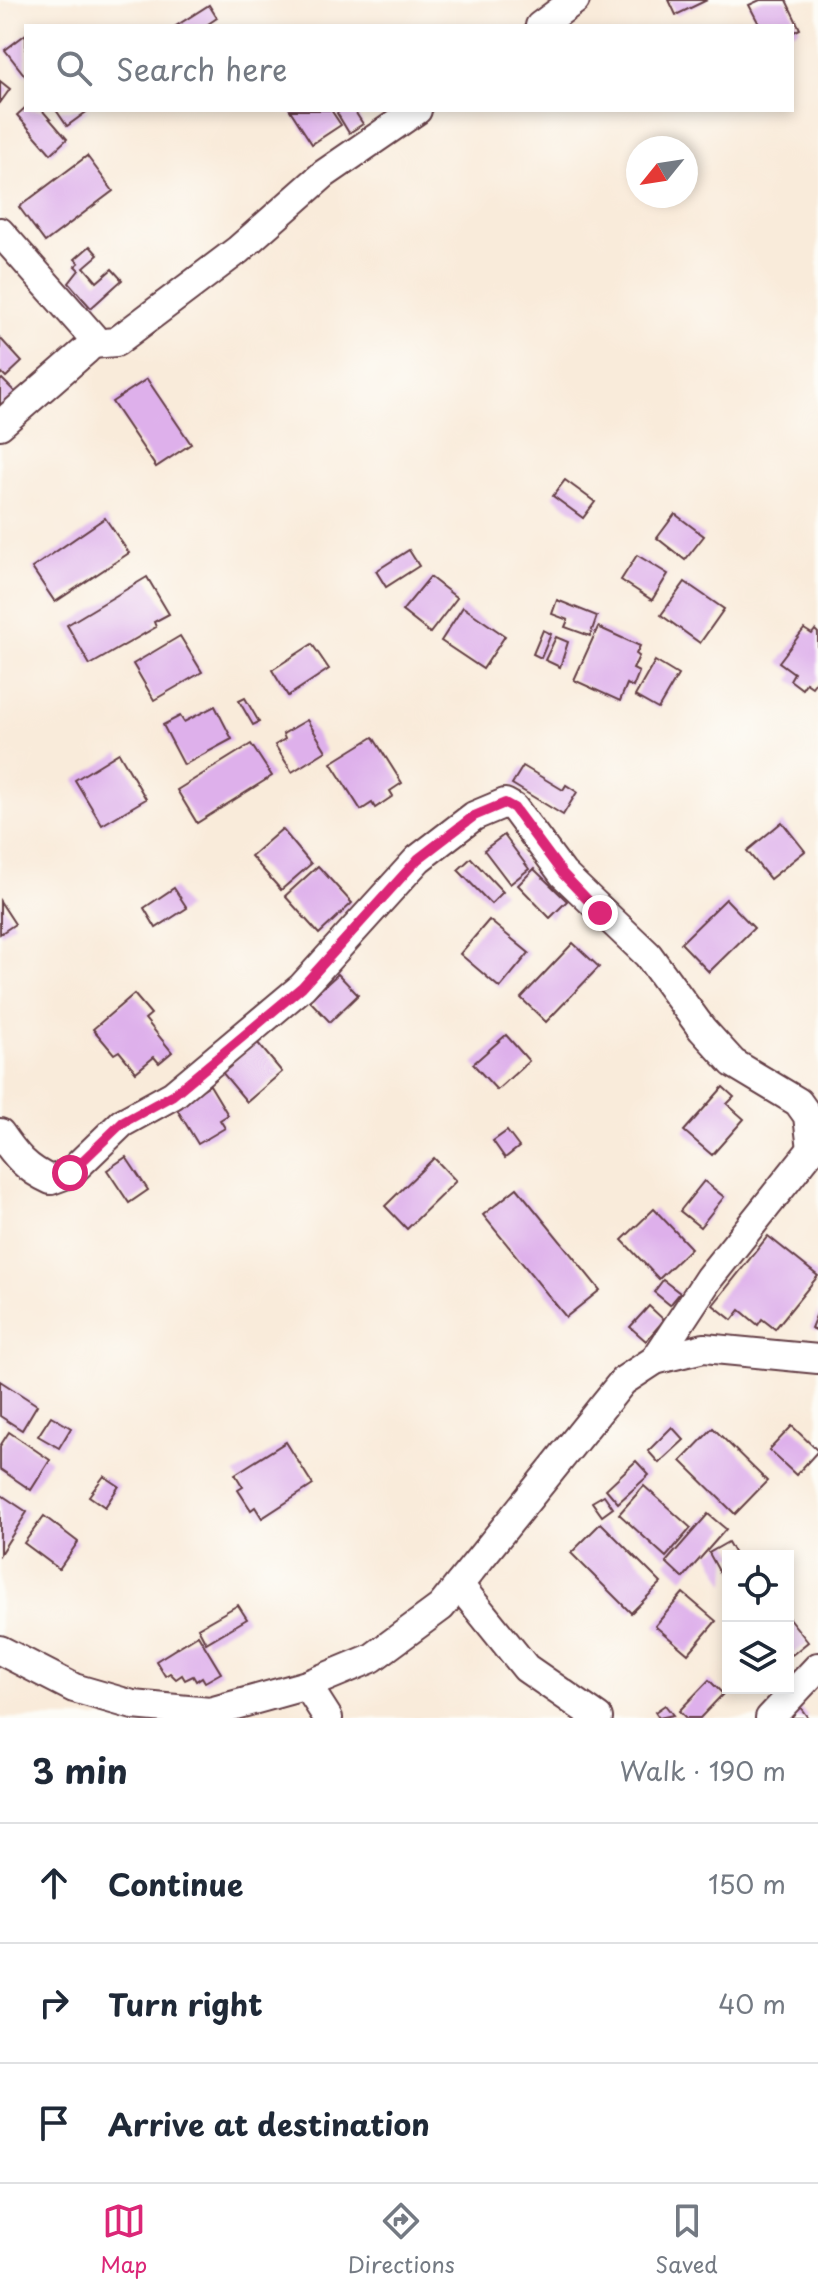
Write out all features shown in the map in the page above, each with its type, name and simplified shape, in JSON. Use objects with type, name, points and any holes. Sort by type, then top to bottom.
[{"type":"street","points":[[543,24],[575,0]]},
{"type":"street","points":[[0,425],[39,394],[92,344],[116,342],[238,250],[324,174],[414,112]]},
{"type":"street","points":[[0,232],[92,336],[92,344]]},
{"type":"street","points":[[0,1133],[22,1164],[35,1173],[51,1180],[70,1173],[122,1123],[173,1095],[302,987],[418,859],[474,816],[505,803],[514,808],[563,874],[648,955],[702,1029],[733,1063],[798,1102],[808,1116],[815,1147],[709,1278],[655,1360]]},
{"type":"street","points":[[0,1650],[74,1688],[171,1713],[210,1712],[307,1685],[372,1658],[441,1607],[623,1381],[655,1360],[704,1348],[818,1359]]},
{"type":"street","points":[[459,1585],[526,1668],[598,1718]]},
{"type":"street","points":[[770,1718],[818,1667]]},
{"type":"street","points":[[307,1685],[328,1718]]},
{"type":"building","points":[[669,0],[707,0],[676,15]]},
{"type":"building","points":[[760,0],[786,0],[800,29],[794,32],[794,24],[759,24],[749,5]]},
{"type":"building","points":[[209,5],[217,18],[208,24],[179,24]]},
{"type":"building","points":[[24,36],[24,74],[5,50]]},
{"type":"building","points":[[0,81],[10,89],[0,103]]},
{"type":"building","points":[[24,109],[24,112],[44,112],[67,139],[51,154],[17,115]]},
{"type":"building","points":[[57,112],[86,112],[67,126]]},
{"type":"building","points":[[291,112],[332,112],[341,125],[312,144]]},
{"type":"building","points":[[355,112],[363,124],[349,133],[337,113]]},
{"type":"building","points":[[87,156],[113,191],[45,242],[19,207]]},
{"type":"building","points":[[90,246],[98,255],[84,267],[97,282],[112,269],[122,280],[91,308],[69,283],[79,270],[75,259]]},
{"type":"building","points":[[0,338],[22,362],[6,377],[2,373],[0,375]]},
{"type":"building","points":[[2,379],[20,397],[0,408],[0,381]]},
{"type":"building","points":[[147,379],[191,444],[156,467],[112,402]]},
{"type":"building","points":[[565,480],[595,502],[583,518],[553,496]]},
{"type":"building","points":[[675,514],[704,536],[685,560],[657,538]]},
{"type":"building","points":[[105,518],[129,553],[55,602],[32,568]]},
{"type":"building","points":[[409,550],[419,566],[386,587],[376,571]]},
{"type":"building","points":[[637,555],[668,574],[652,600],[621,580]]},
{"type":"building","points":[[147,577],[169,614],[154,622],[156,627],[90,665],[67,625]]},
{"type":"building","points":[[430,577],[457,598],[430,633],[402,611]]},
{"type":"building","points":[[685,582],[724,609],[700,643],[661,615]]},
{"type":"building","points":[[557,600],[597,616],[590,636],[565,627],[568,620],[552,614]]},
{"type":"building","points":[[463,607],[505,636],[483,669],[441,641]]},
{"type":"building","points":[[598,627],[640,646],[633,669],[639,672],[633,687],[627,684],[620,701],[574,680]]},
{"type":"building","points":[[804,629],[812,634],[815,630],[818,633],[818,679],[812,687],[806,683],[802,689],[790,680],[794,673],[779,662]]},
{"type":"building","points":[[543,630],[551,634],[541,658],[533,654]]},
{"type":"building","points":[[180,636],[202,672],[154,700],[133,664]]},
{"type":"building","points":[[556,637],[568,642],[560,667],[545,660]]},
{"type":"building","points":[[312,644],[329,669],[288,696],[272,670]]},
{"type":"building","points":[[655,661],[678,675],[658,709],[635,696]]},
{"type":"building","points":[[245,698],[259,722],[253,725],[239,701]]},
{"type":"building","points":[[215,706],[232,739],[184,765],[163,725],[180,716],[184,722]]},
{"type":"building","points":[[307,720],[326,751],[292,772],[275,745],[285,739],[283,734]]},
{"type":"building","points":[[373,737],[402,783],[390,791],[393,796],[375,808],[372,803],[361,810],[331,763]]},
{"type":"building","points":[[251,744],[272,776],[197,823],[177,790]]},
{"type":"building","points":[[119,753],[146,799],[102,825],[75,780]]},
{"type":"building","points":[[523,766],[563,790],[566,785],[577,792],[563,815],[512,784]]},
{"type":"building","points":[[782,822],[805,851],[770,879],[747,851]]},
{"type":"building","points":[[282,829],[311,864],[281,890],[251,856]]},
{"type":"building","points":[[504,835],[529,869],[510,884],[484,850]]},
{"type":"building","points":[[471,858],[503,892],[491,904],[458,870]]},
{"type":"building","points":[[318,866],[352,903],[319,934],[285,896]]},
{"type":"building","points":[[534,869],[567,901],[550,918],[518,885]]},
{"type":"building","points":[[174,888],[187,908],[156,928],[144,908]]},
{"type":"building","points":[[726,899],[754,928],[709,972],[681,943]]},
{"type":"building","points":[[0,901],[15,924],[0,934]]},
{"type":"building","points":[[489,920],[529,953],[500,988],[460,954]]},
{"type":"building","points":[[573,943],[599,967],[546,1022],[521,998]]},
{"type":"building","points":[[338,974],[358,995],[330,1022],[309,1000]]},
{"type":"building","points":[[134,994],[151,1014],[145,1019],[172,1052],[159,1063],[154,1057],[136,1072],[119,1051],[114,1054],[93,1029]]},
{"type":"building","points":[[506,1035],[529,1061],[497,1090],[473,1064]]},
{"type":"building","points":[[257,1042],[282,1072],[247,1102],[221,1071]]},
{"type":"building","points":[[210,1085],[228,1115],[220,1120],[225,1128],[198,1144],[175,1106]]},
{"type":"building","points":[[723,1087],[734,1097],[727,1104],[744,1119],[712,1155],[684,1131]]},
{"type":"building","points":[[507,1131],[519,1147],[505,1158],[493,1141]]},
{"type":"building","points":[[126,1157],[148,1190],[129,1203],[107,1170]]},
{"type":"building","points":[[434,1158],[456,1181],[407,1229],[385,1206]]},
{"type":"building","points":[[704,1181],[724,1197],[700,1227],[680,1211]]},
{"type":"building","points":[[517,1188],[600,1290],[566,1317],[483,1215]]},
{"type":"building","points":[[654,1209],[691,1248],[659,1279],[622,1240]]},
{"type":"building","points":[[768,1236],[818,1276],[775,1329],[762,1319],[758,1325],[740,1310],[732,1320],[713,1305]]},
{"type":"building","points":[[663,1280],[680,1293],[670,1305],[654,1292]]},
{"type":"building","points":[[649,1306],[664,1320],[646,1341],[630,1327]]},
{"type":"building","points":[[818,1311],[818,1331],[811,1328]]},
{"type":"building","points":[[0,1381],[37,1405],[22,1430],[0,1416]]},
{"type":"building","points":[[51,1416],[71,1428],[59,1448],[38,1436]]},
{"type":"building","points":[[792,1426],[818,1451],[796,1475],[769,1450]]},
{"type":"building","points":[[672,1427],[684,1440],[659,1463],[648,1451]]},
{"type":"building","points":[[713,1428],[767,1481],[735,1514],[681,1461]]},
{"type":"building","points":[[9,1432],[50,1460],[31,1490],[0,1469],[0,1446]]},
{"type":"building","points":[[286,1442],[313,1485],[262,1518],[255,1507],[251,1510],[238,1490],[243,1487],[235,1474]]},
{"type":"building","points":[[636,1461],[649,1475],[618,1503],[606,1489]]},
{"type":"building","points":[[104,1476],[119,1486],[105,1507],[89,1496]]},
{"type":"building","points":[[644,1486],[691,1528],[666,1557],[619,1514]]},
{"type":"building","points":[[0,1494],[27,1512],[0,1554]]},
{"type":"building","points":[[604,1495],[613,1508],[602,1516],[592,1502]]},
{"type":"building","points":[[708,1514],[726,1529],[683,1578],[666,1562]]},
{"type":"building","points":[[44,1516],[78,1542],[59,1569],[24,1543]]},
{"type":"building","points":[[601,1523],[661,1583],[631,1613],[571,1553]]},
{"type":"building","points":[[728,1542],[733,1550],[722,1550],[722,1577],[709,1553]]},
{"type":"building","points":[[683,1593],[716,1621],[688,1654],[655,1626]]},
{"type":"building","points":[[238,1605],[247,1619],[206,1643],[198,1628]]},
{"type":"building","points":[[794,1624],[808,1642],[794,1653]]},
{"type":"building","points":[[198,1635],[221,1673],[205,1682],[202,1677],[196,1681],[193,1676],[185,1680],[182,1675],[176,1679],[170,1673],[165,1676],[156,1661]]},
{"type":"building","points":[[709,1680],[723,1694],[700,1718],[686,1718],[679,1711]]},
{"type":"building","points":[[665,1705],[673,1715],[659,1718],[655,1712]]},
{"type":"building","points":[[800,1707],[808,1718],[786,1718]]},
{"type":"route","points":[[70,1173],[122,1123],[173,1095],[302,987],[418,859],[474,816],[505,803],[514,808],[563,874],[600,913]]}]
